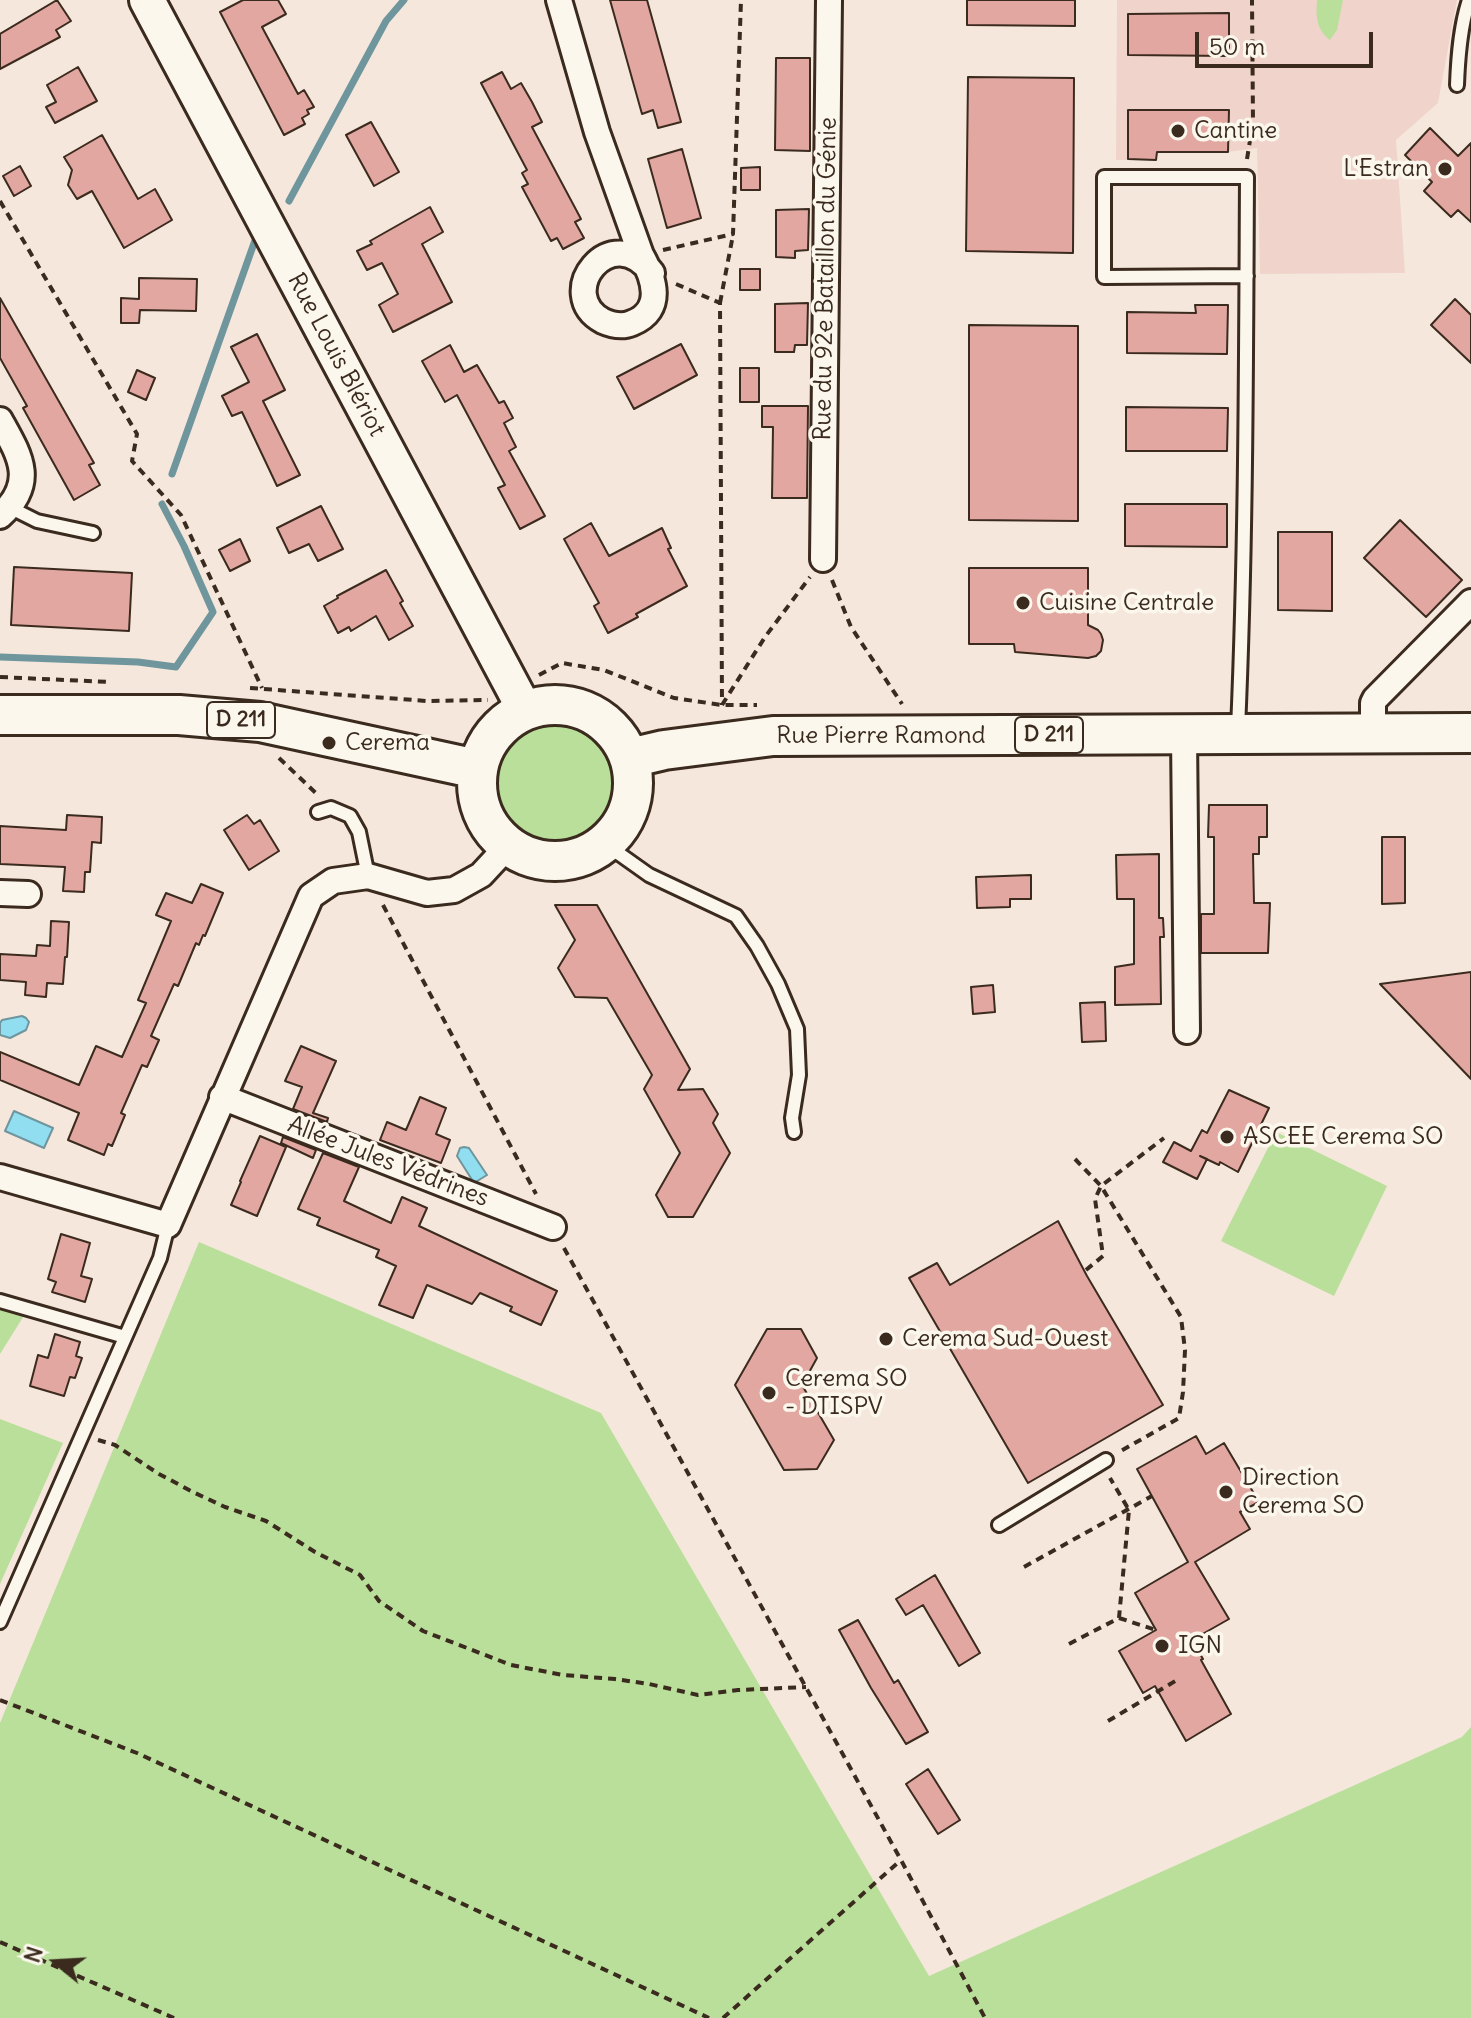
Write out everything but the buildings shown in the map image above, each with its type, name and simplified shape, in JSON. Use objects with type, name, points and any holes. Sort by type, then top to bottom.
[{"type":"main road","points":[[519,699],[575,707],[599,718],[618,735],[630,758],[634,781],[631,803],[622,824],[608,842],[585,856],[558,862],[532,859],[507,847],[492,831],[481,812],[476,791],[477,769],[487,744],[519,699]]},
{"type":"main road","name":"D 211","points":[[0,715],[179,715],[256,700],[477,769]]},
{"type":"main road","name":"Rue Pierre Ramond","points":[[630,758],[678,747],[773,736],[1471,733]]},
{"type":"street","name":"Rue Louis Blériot","points":[[147,0],[519,699]]},
{"type":"street","points":[[559,0],[597,132],[647,264]]},
{"type":"street","name":"Rue du 92e Bataillon du Génie","points":[[823,559],[829,0]]},
{"type":"street","points":[[0,420],[16,449],[23,476],[21,487],[4,511]]},
{"type":"street","points":[[1373,734],[1375,699],[1471,602]]},
{"type":"street","points":[[1184,735],[1187,1031]]},
{"type":"street","points":[[0,1177],[168,1225],[311,896],[333,881],[368,876],[427,893],[454,890],[481,875],[507,847]]},
{"type":"street","points":[[0,893],[28,894]]},
{"type":"street","name":"Allée Jules Védrines","points":[[222,1097],[553,1227]]},
{"type":"lane","points":[[1457,85],[1461,37],[1469,0]]},
{"type":"lane","points":[[1238,734],[1245,563],[1247,276],[1247,177],[1104,177],[1104,277],[1247,276]]},
{"type":"lane","points":[[4,511],[93,533]]},
{"type":"lane","points":[[318,812],[331,808],[350,816],[359,832],[368,876]]},
{"type":"lane","points":[[608,842],[649,875],[736,916],[757,946],[778,984],[797,1029],[799,1075],[792,1118],[794,1132]]},
{"type":"lane","points":[[0,1622],[160,1258],[168,1225]]},
{"type":"lane","points":[[0,1301],[125,1337]]},
{"type":"lane","points":[[999,1525],[1103,1461]]},
{"type":"path","points":[[722,705],[720,303],[733,234],[741,0]]},
{"type":"path","points":[[1247,177],[1253,122],[1252,0]]},
{"type":"path","points":[[0,201],[137,434],[132,461],[181,515],[256,700],[264,744],[331,808]]},
{"type":"path","points":[[647,264],[733,234]]},
{"type":"path","points":[[647,264],[720,303]]},
{"type":"path","points":[[722,705],[765,637],[823,559]]},
{"type":"path","points":[[823,559],[851,627],[904,706],[888,706]]},
{"type":"path","points":[[256,700],[519,699],[562,663],[604,670],[674,698],[722,705],[767,705]]},
{"type":"path","points":[[0,677],[108,682]]},
{"type":"path","points":[[368,876],[553,1227],[985,2018]]},
{"type":"path","points":[[1086,1270],[1103,1256],[1095,1199],[1101,1186],[1164,1138]]},
{"type":"path","points":[[1075,1159],[1101,1186],[1181,1317],[1185,1350],[1179,1418],[1103,1461],[1129,1510],[1119,1618]]},
{"type":"path","points":[[82,1435],[115,1445],[159,1474],[214,1502],[266,1521],[315,1552],[360,1575],[379,1601],[423,1631],[511,1665],[563,1675],[638,1682],[698,1695],[806,1687]]},
{"type":"path","points":[[1024,1567],[1152,1496]]},
{"type":"path","points":[[1069,1644],[1119,1618],[1156,1630]]},
{"type":"path","points":[[1108,1721],[1177,1680]]},
{"type":"path","points":[[0,1700],[137,1753],[709,2018]]},
{"type":"path","points":[[723,2018],[901,1860]]},
{"type":"path","points":[[0,1942],[174,2018]]},
{"type":"shaded area","points":[[1117,0],[1457,0],[1438,103],[1396,140],[1405,273],[1260,274],[1257,148],[1228,152],[1157,152],[1156,160],[1116,160]]},
{"type":"green space","points":[[1317,0],[1343,0],[1337,30],[1330,40],[1318,22]]},
{"type":"green space","points":[[555,723],[578,728],[597,741],[610,760],[615,783],[610,806],[597,825],[578,838],[555,843],[532,838],[513,825],[500,806],[495,783],[500,760],[513,741],[532,728]]},
{"type":"green space","points":[[1276,1132],[1387,1186],[1334,1296],[1221,1241]]},
{"type":"green space","points":[[199,1242],[601,1413],[929,1976],[1462,1737],[1471,1727],[1471,2018],[0,2018],[0,1723]]},
{"type":"green space","points":[[0,1307],[25,1314],[0,1354]]},
{"type":"green space","points":[[0,1419],[63,1443],[0,1584]]},
{"type":"water","points":[[22,1016],[29,1022],[26,1030],[10,1038],[0,1035],[2,1020]]},
{"type":"water","points":[[14,1111],[53,1128],[44,1148],[5,1131]]},
{"type":"water","points":[[460,1148],[469,1148],[487,1175],[474,1183],[457,1156]]},
{"type":"waterway","points":[[289,201],[386,21],[404,0]]},
{"type":"waterway","points":[[172,474],[258,232]]},
{"type":"waterway","points":[[0,657],[138,662],[176,667],[213,612],[162,504]]},
{"type":"place","name":"Cantine","points":[[1178,131]]},
{"type":"place","name":"L'Estran","points":[[1445,169]]},
{"type":"place","name":"Cuisine Centrale","points":[[1023,603]]},
{"type":"place","name":"Cerema","points":[[329,743]]},
{"type":"place","name":"ASCEE Cerema SO","points":[[1227,1137]]},
{"type":"place","name":"Cerema Sud-Ouest","points":[[886,1339]]},
{"type":"place","name":"Cerema SO - DTISPV","points":[[769,1393]]},
{"type":"place","name":"Direction Cerema SO","points":[[1226,1492]]},
{"type":"place","name":"IGN","points":[[1162,1646]]}]
